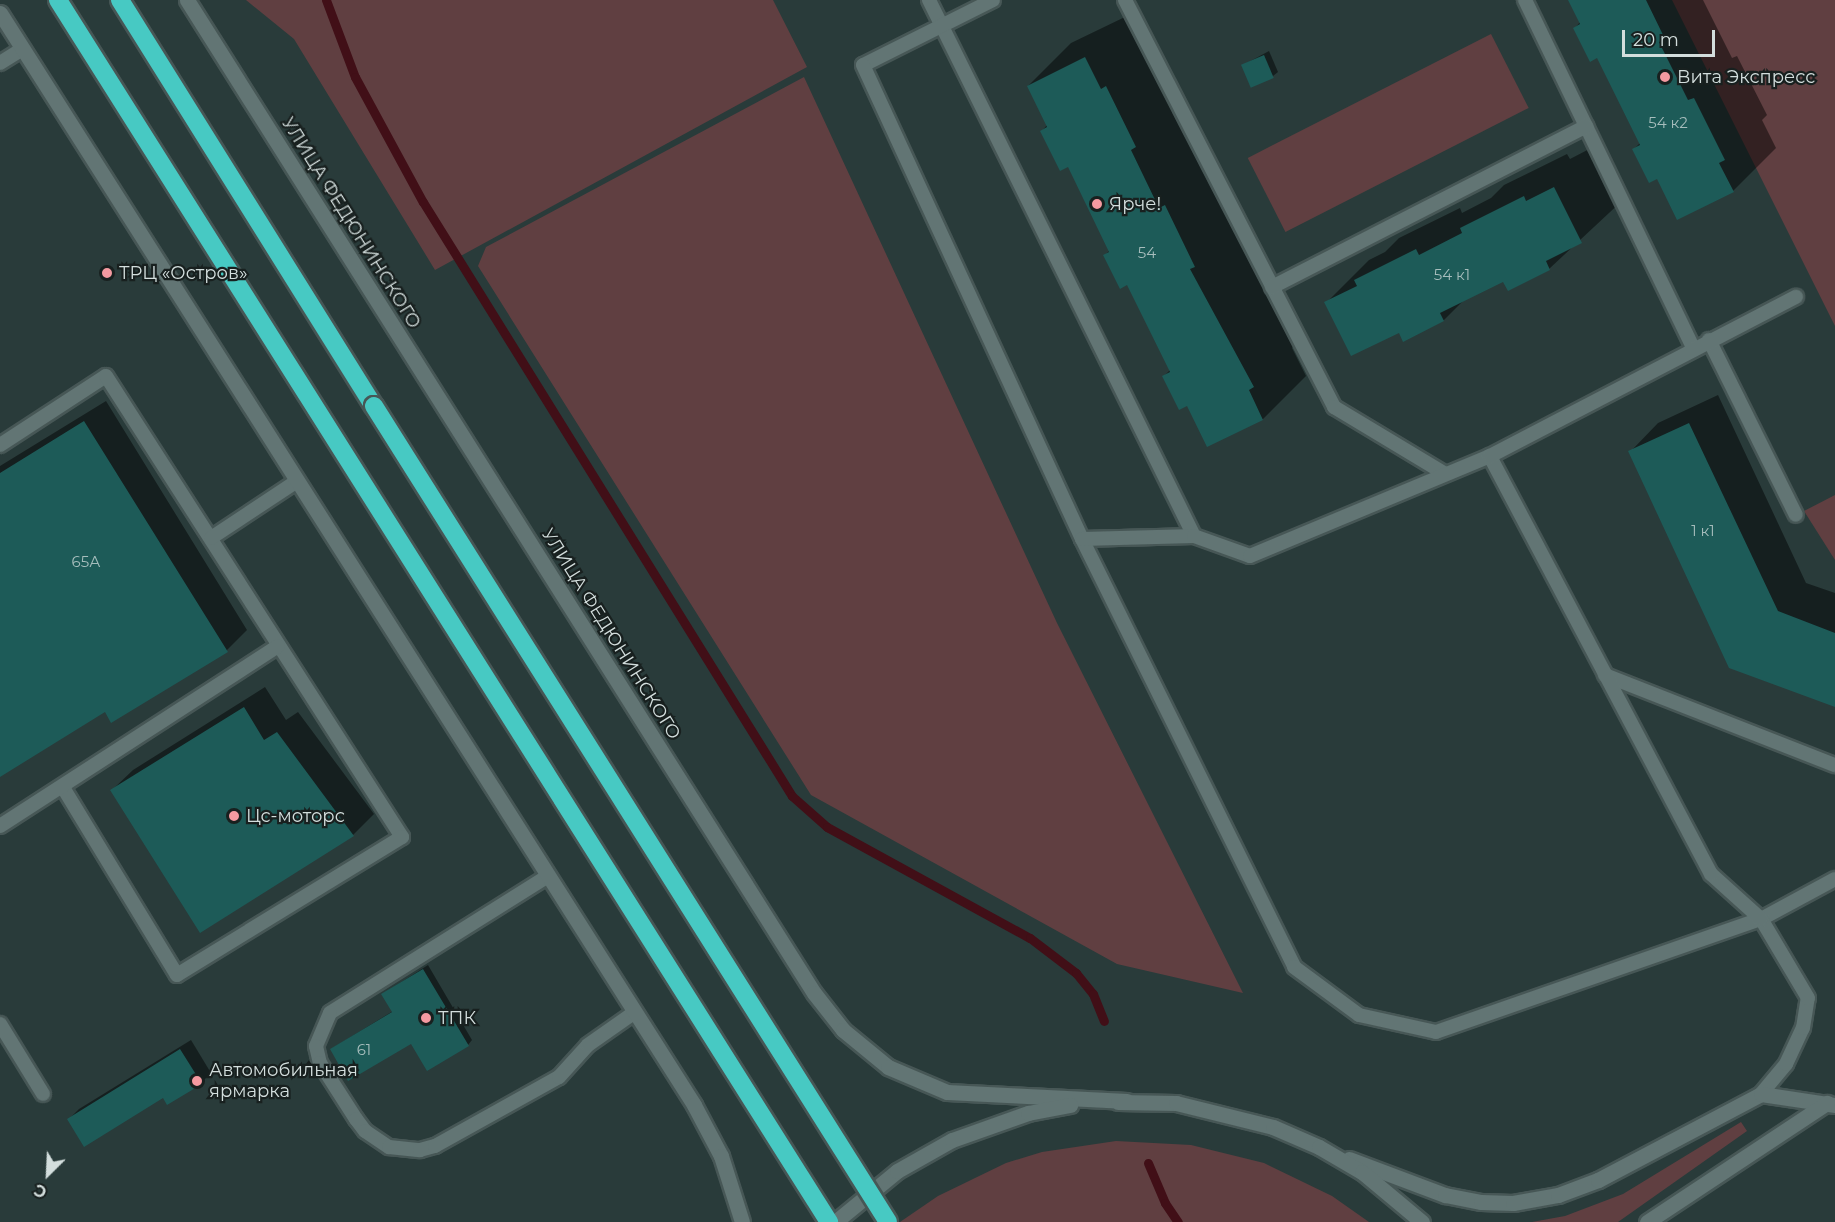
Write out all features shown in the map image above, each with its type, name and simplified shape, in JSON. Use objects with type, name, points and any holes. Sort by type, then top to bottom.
[{"type":"highway","points":[[58,0],[829,1222]]},
{"type":"highway","points":[[120,0],[888,1222]]},
{"type":"main road","name":"УЛИЦА ФЕДЮНИНСКОГО","points":[[187,0],[808,983],[843,1030],[888,1067],[947,1092],[1127,1101]]},
{"type":"main road","points":[[0,13],[635,1012],[718,1148],[734,1189],[742,1222]]},
{"type":"main road","points":[[835,1222],[897,1171],[981,1128],[1067,1106],[1127,1101],[1176,1104],[1226,1112],[1445,1196],[1513,1203],[1558,1195],[1599,1180],[1761,1094],[1831,1104]]},
{"type":"main road","points":[[1647,1222],[1831,1104]]},
{"type":"main road","points":[[1319,1147],[1362,1172],[1422,1222]]},
{"type":"lane","points":[[929,0],[1194,536]]},
{"type":"lane","points":[[993,0],[942,28],[863,65],[1082,539],[1294,967],[1359,1015],[1436,1032],[1761,919],[1835,879]]},
{"type":"lane","points":[[1125,0],[1334,407],[1444,472]]},
{"type":"lane","points":[[1525,0],[1693,347]]},
{"type":"lane","points":[[0,63],[22,49]]},
{"type":"lane","points":[[1272,287],[1586,126]]},
{"type":"lane","points":[[1082,539],[1194,536],[1250,556],[1444,472],[1490,456],[1693,347],[1796,297]]},
{"type":"lane","points":[[1709,340],[1796,515]]},
{"type":"lane","points":[[0,445],[106,376],[402,837],[177,975],[62,786]]},
{"type":"lane","points":[[1490,456],[1711,874],[1761,919],[1808,998],[1803,1028],[1786,1064],[1761,1094]]},
{"type":"lane","points":[[212,538],[297,481]]},
{"type":"lane","points":[[0,826],[278,646]]},
{"type":"lane","points":[[1605,675],[1835,765]]},
{"type":"lane","points":[[548,876],[330,1013],[316,1046],[320,1063],[365,1131],[389,1147],[420,1150],[435,1146],[559,1077],[588,1045],[635,1012]]},
{"type":"lane","points":[[0,1024],[43,1094]]},
{"type":"shaded area","points":[[246,0],[773,0],[807,67],[435,270],[294,39]]},
{"type":"shaded area","points":[[1672,0],[1835,0],[1835,326]]},
{"type":"shaded area","points":[[1491,34],[1529,108],[1285,232],[1248,158]]},
{"type":"shaded area","points":[[804,77],[1057,623],[1243,993],[1117,964],[811,795],[478,266],[486,247]]},
{"type":"shaded area","points":[[1835,495],[1835,560],[1804,511]]},
{"type":"shaded area","points":[[1741,1122],[1747,1131],[1618,1222],[1532,1222],[1565,1216],[1623,1194]]},
{"type":"shaded area","points":[[1116,1141],[1191,1145],[1264,1163],[1332,1196],[1369,1222],[900,1222],[938,1196],[1006,1163],[1042,1152]]},
{"type":"building","points":[[1568,0],[1646,0],[1665,39],[1659,42],[1688,100],[1694,98],[1725,160],[1719,163],[1734,192],[1677,220],[1657,179],[1649,183],[1632,149],[1640,145],[1597,58],[1590,62],[1573,28],[1580,24]]},
{"type":"building","points":[[1264,55],[1274,78],[1251,88],[1241,65]]},
{"type":"building","points":[[1085,57],[1101,89],[1106,86],[1136,147],[1131,150],[1159,208],[1165,205],[1195,267],[1190,269],[1254,387],[1249,390],[1263,420],[1207,447],[1187,406],[1179,410],[1162,376],[1170,372],[1127,285],[1120,289],[1103,255],[1109,252],[1068,167],[1060,171],[1040,131],[1047,127],[1027,86]]},
{"type":"building","points":[[1554,187],[1582,243],[1546,261],[1550,270],[1508,291],[1503,282],[1440,313],[1444,321],[1403,342],[1399,333],[1351,356],[1324,302],[1357,286],[1354,280],[1416,249],[1419,255],[1462,233],[1460,228],[1524,196],[1526,201]]},
{"type":"building","points":[[84,421],[228,652],[111,723],[105,712],[0,777],[0,473]]},
{"type":"building","points":[[1689,423],[1778,611],[1835,633],[1835,707],[1729,668],[1628,451]]},
{"type":"building","name":"Цс-моторс","points":[[244,707],[264,740],[277,732],[354,836],[200,933],[110,790]]},
{"type":"building","points":[[423,969],[469,1046],[427,1071],[411,1044],[348,1081],[330,1049],[392,1012],[381,994]]},
{"type":"building","points":[[180,1049],[202,1084],[167,1105],[163,1098],[84,1147],[67,1119]]},
{"type":"waterway","points":[[326,0],[355,77],[423,202],[792,796],[827,827],[1030,938],[1076,973],[1093,994],[1104,1021]]},
{"type":"waterway","points":[[1148,1163],[1165,1203],[1178,1222]]},
{"type":"place","name":"Вита Экспресс","points":[[1665,77]]},
{"type":"place","name":"Ярче!","points":[[1097,204]]},
{"type":"place","name":"ТРЦ «Остров»","points":[[107,273]]},
{"type":"place","name":"Цс-моторс","points":[[234,816]]},
{"type":"place","name":"ТПК","points":[[426,1018]]},
{"type":"place","name":"Автомобильная ярмарка","points":[[197,1081]]}]
